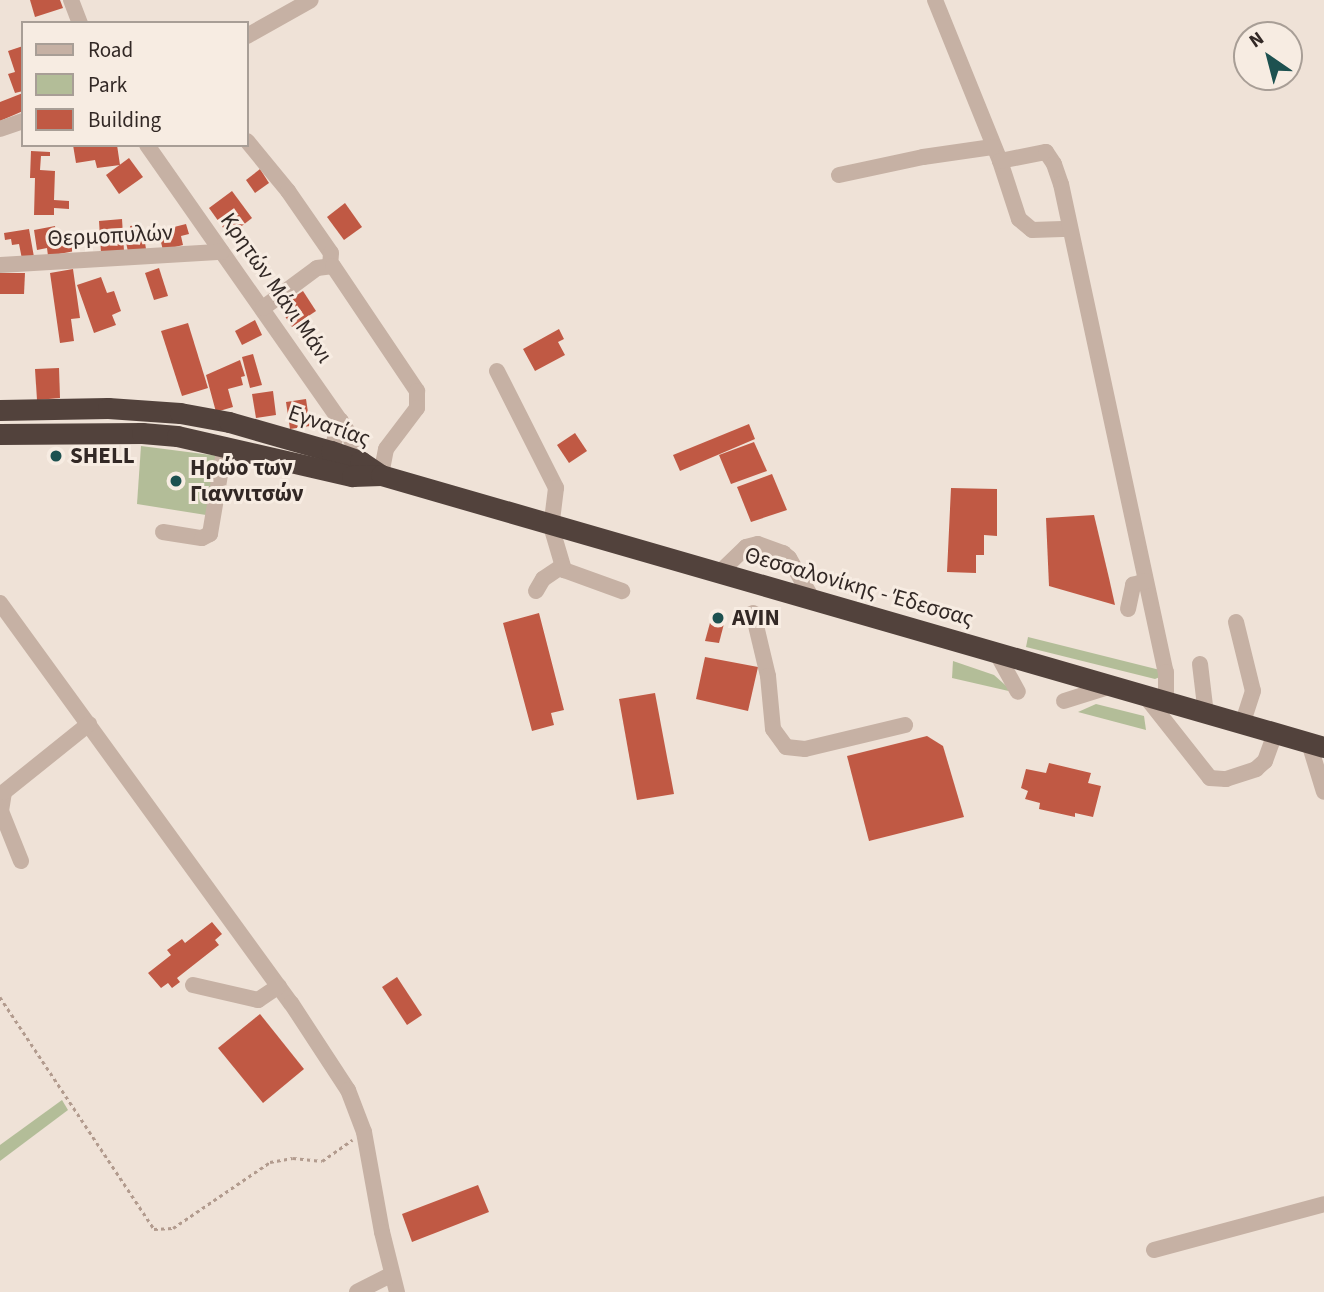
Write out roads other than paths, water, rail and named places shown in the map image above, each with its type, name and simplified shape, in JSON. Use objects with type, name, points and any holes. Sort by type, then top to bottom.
[{"type":"highway","name":"Εγνατίας","points":[[0,410],[108,408],[180,413],[242,426],[331,451],[360,461],[381,475]]},
{"type":"highway","name":"Εγνατίας","points":[[0,434],[142,433],[225,445],[352,476],[381,475]]},
{"type":"highway","name":"Θεσσαλονίκης - Έδεσσας","points":[[381,475],[1108,687],[1317,745]]},
{"type":"street","points":[[71,0],[79,21]]},
{"type":"street","points":[[248,35],[311,0]]},
{"type":"street","points":[[935,0],[1022,225],[1032,230],[1070,229]]},
{"type":"street","points":[[0,129],[21,122]]},
{"type":"street","points":[[248,142],[288,191],[331,253],[330,265],[417,391],[417,408],[386,449],[381,475]]},
{"type":"street","name":"Κρητών Μάνι Μάνι","points":[[148,147],[341,421],[354,442],[360,461]]},
{"type":"street","points":[[839,175],[923,157],[1038,152],[1049,154],[1061,184],[1167,680],[1156,700],[1169,730],[1210,778],[1226,779],[1261,765],[1275,733]]},
{"type":"street","name":"Θερμοπυλών","points":[[0,265],[222,252]]},
{"type":"street","points":[[263,308],[317,268],[330,265]]},
{"type":"street","points":[[497,371],[556,488],[551,526],[562,566],[568,574],[622,591]]},
{"type":"street","points":[[331,451],[341,421]]},
{"type":"street","points":[[163,532],[202,538],[210,534],[225,445]]},
{"type":"street","points":[[718,574],[746,548],[758,544],[783,552],[789,558],[813,600]]},
{"type":"street","points":[[536,591],[543,579],[562,566]]},
{"type":"street","points":[[1128,609],[1133,585],[1145,581]]},
{"type":"street","points":[[0,603],[279,986],[343,1081],[364,1132],[391,1275],[397,1292]]},
{"type":"street","points":[[753,613],[768,676],[773,729],[786,747],[805,749],[905,725]]},
{"type":"street","points":[[1237,622],[1253,691],[1242,724]]},
{"type":"street","points":[[997,654],[1018,692]]},
{"type":"street","points":[[1200,664],[1206,714]]},
{"type":"street","points":[[1064,701],[1108,687]]},
{"type":"street","points":[[21,861],[1,811],[4,792],[89,724]]},
{"type":"street","points":[[1317,745],[1324,792]]},
{"type":"street","points":[[193,985],[258,1000],[279,986]]},
{"type":"street","points":[[1154,1250],[1324,1204]]},
{"type":"street","points":[[357,1292],[391,1275]]},
{"type":"place","name":"SHELL","points":[[56,456]]},
{"type":"place","name":"Ηρώο των Γιαννιτσών","points":[[176,481]]},
{"type":"place","name":"AVIN","points":[[718,618]]}]
